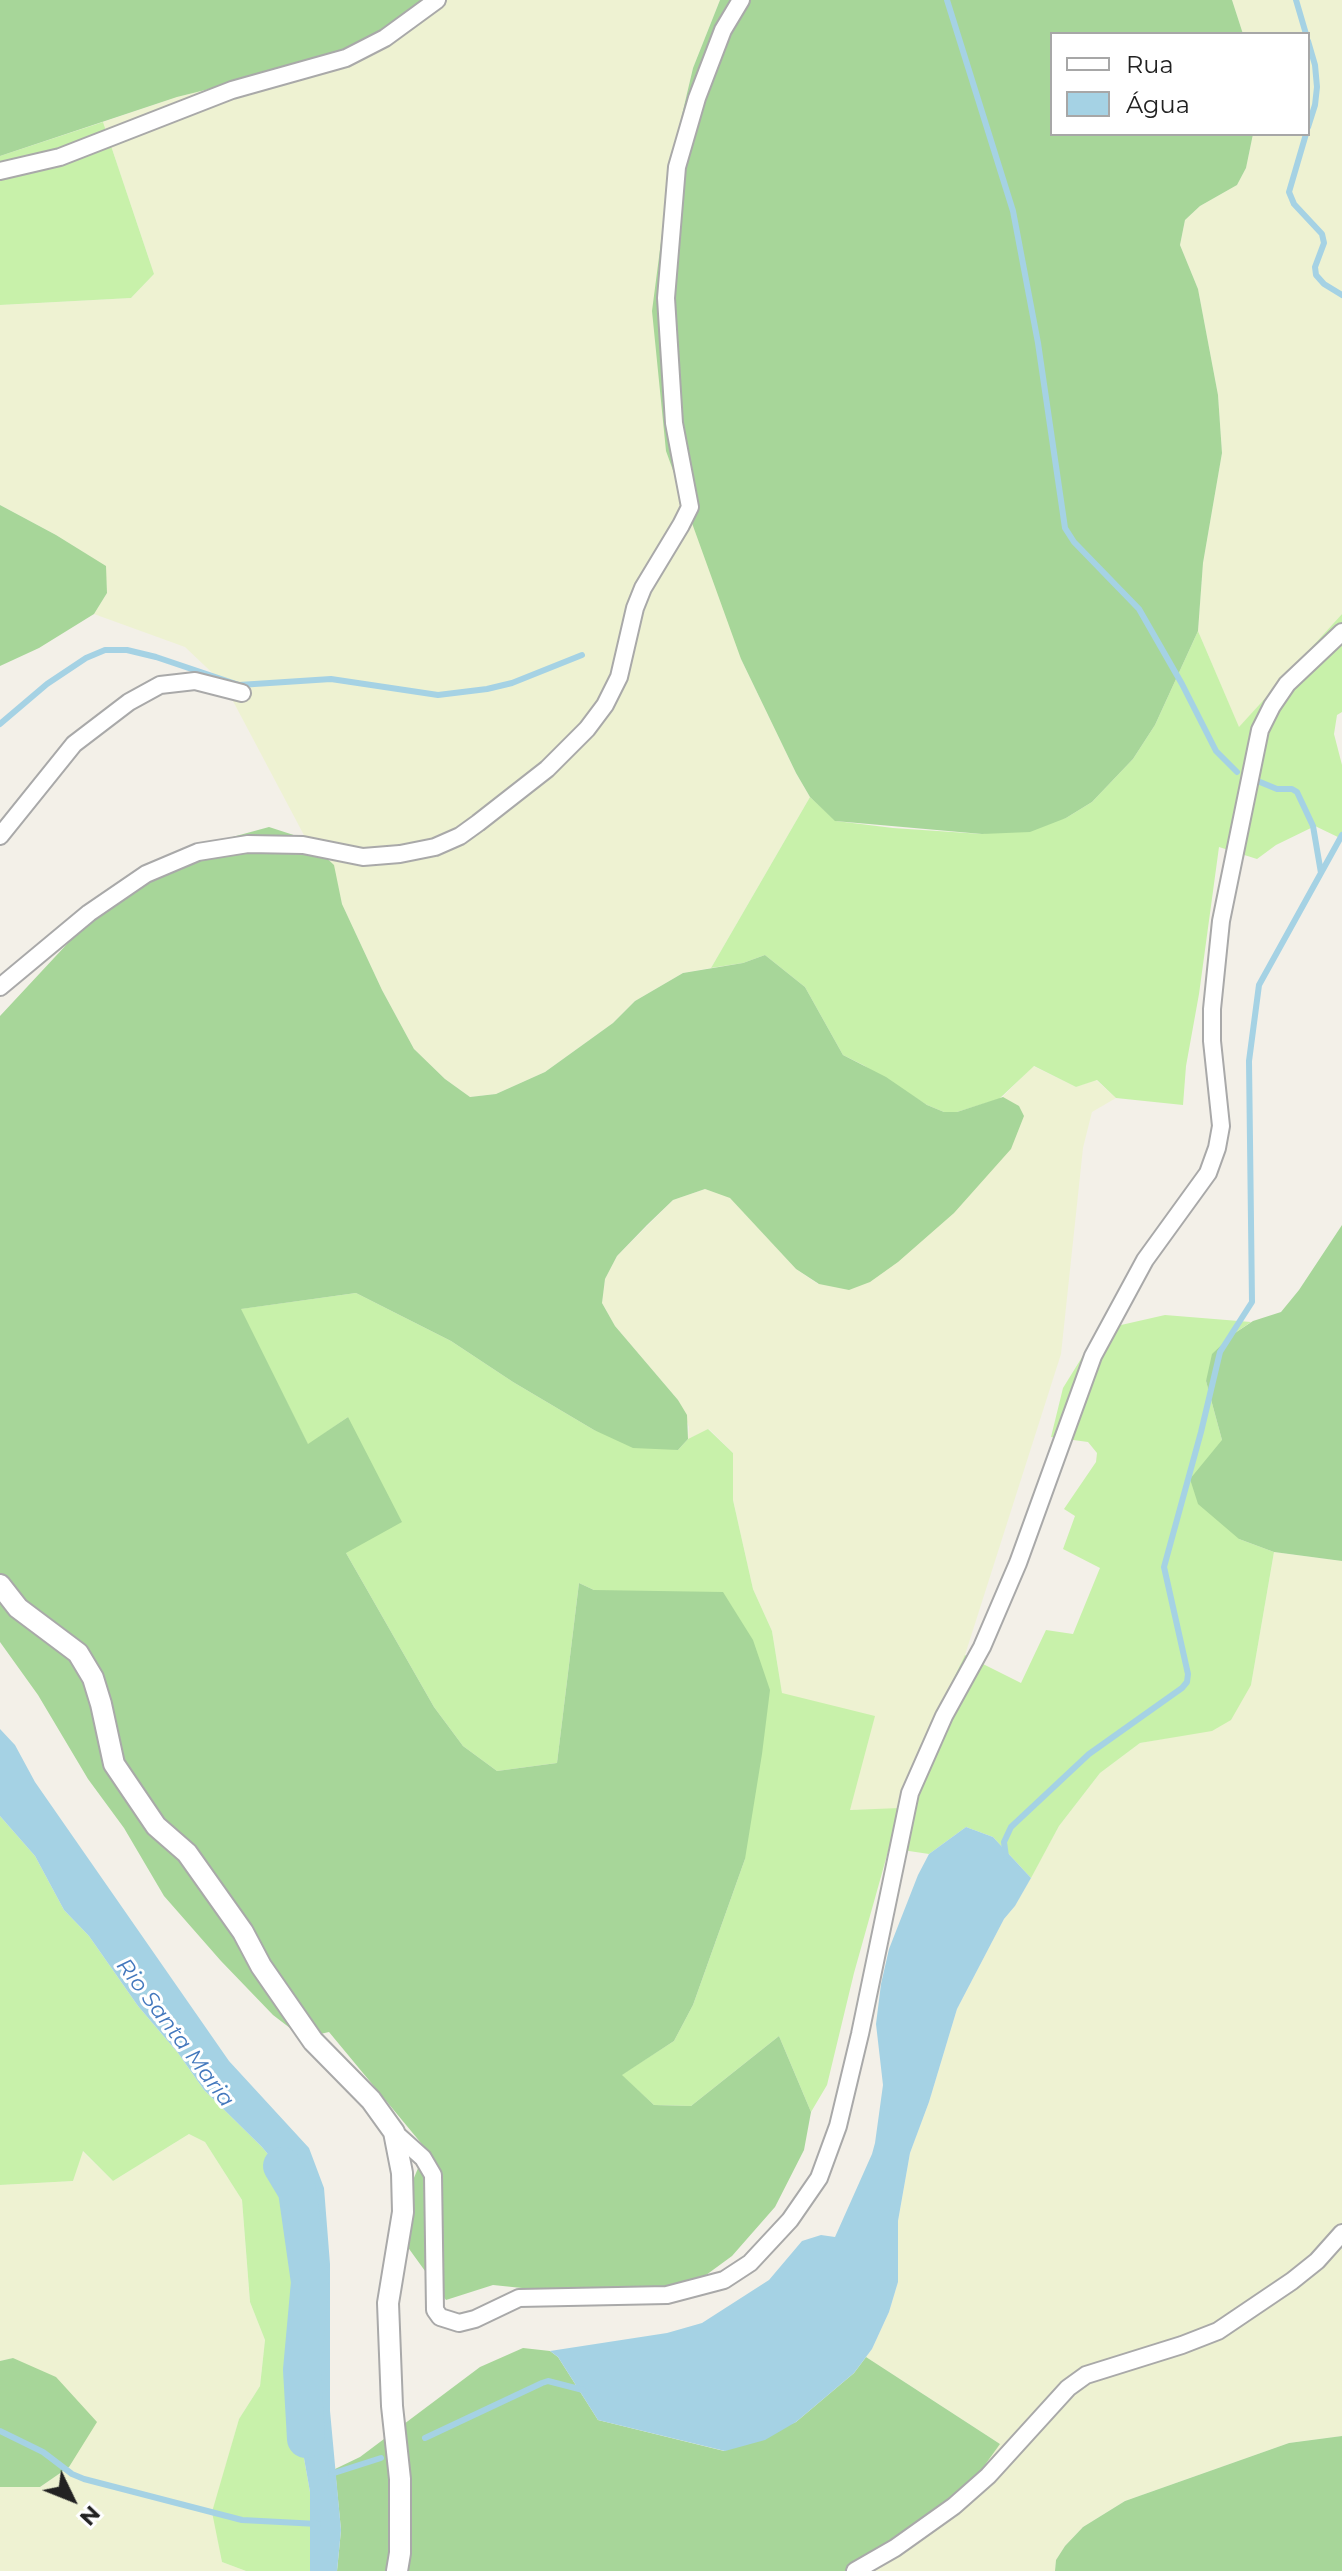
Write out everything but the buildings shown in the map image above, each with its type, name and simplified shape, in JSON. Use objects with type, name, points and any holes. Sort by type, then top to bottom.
[{"type":"street","points":[[0,171],[60,157],[232,90],[346,58],[385,38],[437,0]]},
{"type":"street","points":[[0,987],[89,913],[146,874],[198,852],[248,844],[303,845],[363,857],[435,847],[460,836],[478,823],[547,769],[587,729],[605,705],[619,677],[635,608],[643,588],[690,507],[674,423],[666,298],[677,167],[697,98],[723,30],[741,0]]},
{"type":"street","points":[[0,1585],[9,1609],[78,1653],[93,1678],[114,1764],[156,1826],[187,1853],[243,1932],[261,1966],[313,2041],[371,2100],[394,2132],[423,2158],[433,2175],[435,2310],[440,2317],[459,2323],[475,2319],[519,2298],[667,2295],[724,2280],[750,2263],[780,2230],[819,2178],[838,2126],[902,1826],[915,1781],[944,1716],[982,1647],[1018,1563],[1093,1356],[1145,1260],[1208,1173],[1221,1126],[1212,1041],[1212,1009],[1221,921],[1260,730],[1287,684],[1342,632]]},
{"type":"street","points":[[0,836],[74,744],[129,702],[160,685],[195,681],[242,693]]},
{"type":"street","points":[[394,2132],[402,2173],[403,2212],[388,2303],[392,2406],[400,2479],[400,2553],[397,2571]]},
{"type":"street","points":[[855,2571],[895,2548],[954,2506],[988,2476],[1068,2388],[1086,2375],[1218,2331],[1292,2281],[1317,2261],[1342,2233]]},
{"type":"green space","points":[[0,0],[426,0],[420,7],[352,48],[286,70],[177,97],[0,156]]},
{"type":"green space","points":[[426,0],[720,0],[693,68],[672,157],[741,659],[810,797],[711,968],[683,973],[635,1001],[613,1023],[545,1072],[496,1094],[470,1097],[445,1079],[414,1049],[382,990],[342,904],[333,865],[306,839],[224,684],[185,647],[94,614],[107,593],[105,566],[0,505],[0,305],[131,298],[154,274],[103,122],[177,97],[286,70]]},
{"type":"green space","points":[[720,0],[1232,0],[1242,32],[1050,32],[1050,136],[1253,136],[1246,168],[1237,185],[1200,206],[1185,220],[1180,245],[1198,289],[1218,395],[1222,453],[1203,563],[1198,631],[1155,725],[1133,759],[1092,802],[1066,818],[1030,832],[982,834],[835,821],[810,797],[796,773],[741,659],[666,451],[652,311],[672,157],[693,68]]},
{"type":"green space","points":[[1232,0],[1342,0],[1342,614],[1239,728],[1198,631],[1203,563],[1222,453],[1218,395],[1198,289],[1180,245],[1185,220],[1200,206],[1237,185],[1246,168],[1253,136],[1310,136],[1310,32],[1242,32]]},
{"type":"green space","points":[[103,122],[154,274],[131,298],[0,305],[0,156]]},
{"type":"green space","points":[[0,505],[106,566],[107,593],[94,614],[39,648],[0,666]]},
{"type":"green space","points":[[1342,614],[1342,712],[1337,715],[1334,734],[1342,765],[1342,839],[1315,826],[1276,845],[1257,859],[1219,847],[1186,1066],[1183,1105],[1116,1098],[1097,1080],[1076,1087],[1034,1066],[999,1099],[957,1112],[944,1112],[843,1055],[805,987],[765,955],[743,963],[711,968],[810,797],[836,821],[893,828],[982,834],[1066,818],[1092,802],[1133,759],[1155,725],[1198,631],[1239,727]]},
{"type":"green space","points":[[269,827],[306,839],[334,865],[342,904],[382,990],[414,1049],[445,1079],[470,1097],[496,1094],[545,1072],[613,1023],[635,1001],[683,973],[743,963],[765,955],[805,987],[843,1055],[944,1112],[957,1112],[1003,1097],[1019,1106],[1024,1116],[1011,1149],[954,1213],[898,1262],[870,1282],[849,1290],[819,1284],[796,1269],[730,1198],[705,1189],[673,1200],[647,1225],[617,1256],[605,1279],[602,1303],[615,1326],[678,1400],[687,1415],[688,1439],[678,1450],[633,1448],[594,1430],[451,1341],[356,1293],[241,1309],[308,1444],[348,1417],[402,1522],[346,1553],[434,1707],[463,1746],[497,1771],[557,1763],[579,1583],[594,1590],[723,1592],[753,1640],[770,1690],[745,1859],[693,2005],[674,2041],[622,2075],[654,2105],[691,2106],[779,2036],[811,2112],[804,2150],[775,2207],[732,2256],[687,2289],[551,2291],[493,2285],[446,2300],[399,2235],[406,2197],[426,2149],[329,2032],[303,2038],[273,2015],[164,1896],[124,1828],[88,1779],[38,1695],[0,1642],[0,1016],[95,914],[203,845]]},
{"type":"green space","points":[[1033,1066],[1076,1087],[1096,1080],[1116,1098],[1092,1112],[1083,1148],[1061,1354],[965,1655],[922,1743],[900,1809],[849,1810],[782,1693],[772,1631],[753,1589],[733,1500],[733,1453],[709,1429],[688,1439],[689,1427],[678,1400],[615,1326],[602,1303],[605,1279],[617,1256],[673,1200],[705,1189],[730,1197],[796,1269],[818,1284]]},
{"type":"green space","points":[[1342,1225],[1342,1561],[1274,1552],[1239,1539],[1198,1504],[1190,1479],[1222,1440],[1206,1381],[1212,1354],[1253,1321],[1281,1312]]},
{"type":"green space","points":[[356,1293],[451,1341],[594,1430],[678,1450],[688,1439],[708,1429],[733,1453],[733,1500],[753,1589],[772,1631],[782,1693],[875,1716],[850,1810],[900,1808],[922,1743],[965,1655],[1021,1683],[1046,1630],[1073,1634],[1100,1568],[1063,1549],[1075,1516],[1064,1509],[1096,1462],[1097,1453],[1088,1442],[1051,1437],[1063,1388],[1084,1354],[1121,1325],[1165,1315],[1251,1322],[1232,1335],[1206,1381],[1222,1440],[1239,1539],[1274,1552],[1251,1685],[1231,1720],[1212,1731],[1140,1743],[1100,1773],[1059,1826],[1031,1878],[993,1837],[966,1827],[929,1854],[889,1848],[827,2085],[811,2112],[779,2036],[691,2106],[654,2105],[621,2075],[674,2041],[693,2005],[745,1859],[594,1590],[579,1583],[557,1763],[497,1771],[463,1746],[434,1707],[346,1553],[348,1417],[308,1445],[240,1309]]},
{"type":"green space","points":[[1274,1552],[1342,1561],[1342,2436],[1289,2443],[1125,2501],[1083,2527],[1056,2560],[1055,2571],[868,2571],[1000,2444],[866,2357],[889,2312],[898,2282],[898,2221],[910,2153],[957,2009],[1004,1919],[1015,1906],[1059,1826],[1100,1773],[1140,1743],[1172,1737],[1251,1685]]},
{"type":"green space","points":[[0,1816],[35,1856],[64,1910],[89,1936],[138,2006],[178,2053],[204,2090],[262,2147],[295,2192],[309,2269],[302,2359],[302,2447],[310,2492],[310,2571],[246,2571],[222,2562],[212,2512],[239,2419],[260,2386],[265,2340],[250,2302],[242,2200],[205,2142],[189,2134],[113,2181],[83,2151],[73,2181],[0,2185]]},
{"type":"green space","points":[[189,2134],[205,2142],[242,2200],[250,2302],[265,2340],[260,2386],[239,2419],[213,2512],[222,2562],[246,2571],[0,2571],[0,2487],[40,2487],[69,2467],[13,2358],[0,2361],[0,2185],[73,2181],[82,2151],[113,2181]]},
{"type":"green space","points":[[523,2348],[550,2351],[558,2357],[598,2420],[724,2451],[796,2422],[854,2373],[866,2357],[1000,2444],[956,2505],[868,2571],[337,2571],[341,2530],[335,2469],[360,2457],[480,2367]]},
{"type":"green space","points":[[13,2358],[56,2377],[97,2422],[69,2467],[40,2487],[0,2487],[0,2361]]},
{"type":"green space","points":[[1342,2436],[1342,2571],[1055,2571],[1056,2560],[1083,2527],[1125,2501],[1289,2443]]},
{"type":"water","points":[[0,1729],[15,1745],[35,1782],[229,2061],[309,2148],[324,2188],[330,2264],[330,2411],[341,2530],[337,2571],[310,2571],[310,2492],[302,2447],[302,2358],[309,2269],[295,2192],[262,2147],[204,2090],[178,2053],[138,2006],[89,1936],[64,1910],[35,1856],[0,1816]]},
{"type":"water","points":[[966,1827],[993,1837],[1031,1878],[1004,1919],[957,2009],[910,2153],[898,2221],[898,2282],[889,2312],[872,2349],[854,2373],[796,2422],[765,2440],[725,2451],[598,2420],[558,2357],[550,2351],[667,2333],[702,2323],[769,2280],[802,2241],[821,2235],[835,2237],[875,2143],[883,2085],[876,2024],[889,1949],[929,1854]]},
{"type":"waterway","points":[[947,0],[1013,211],[1038,343],[1065,528],[1074,542],[1139,609],[1216,751],[1237,772]]},
{"type":"waterway","points":[[1296,0],[1305,32]]},
{"type":"waterway","points":[[1310,48],[1317,87],[1310,121]]},
{"type":"waterway","points":[[1305,136],[1289,192],[1294,204],[1322,234],[1324,243],[1315,267],[1316,275],[1342,295]]},
{"type":"waterway","points":[[0,724],[47,684],[86,658],[105,650],[127,650],[156,657],[239,685],[331,679],[438,695],[512,683],[582,655]]},
{"type":"waterway","points":[[1260,782],[1297,792],[1313,826],[1321,873]]},
{"type":"waterway","points":[[1006,1857],[1004,1842],[1011,1827],[1089,1754],[1187,1682],[1188,1674],[1164,1567],[1220,1352],[1252,1302],[1249,1061],[1259,985],[1342,835]]},
{"type":"waterway","name":"Rio Santa Maria","points":[[282,2166],[297,2191],[310,2282],[302,2370],[306,2439]]},
{"type":"waterway","points":[[425,2438],[548,2381],[583,2390]]},
{"type":"waterway","points":[[0,2431],[43,2452],[72,2474],[84,2479],[242,2520],[318,2524]]},
{"type":"waterway","points":[[331,2474],[381,2458]]}]
